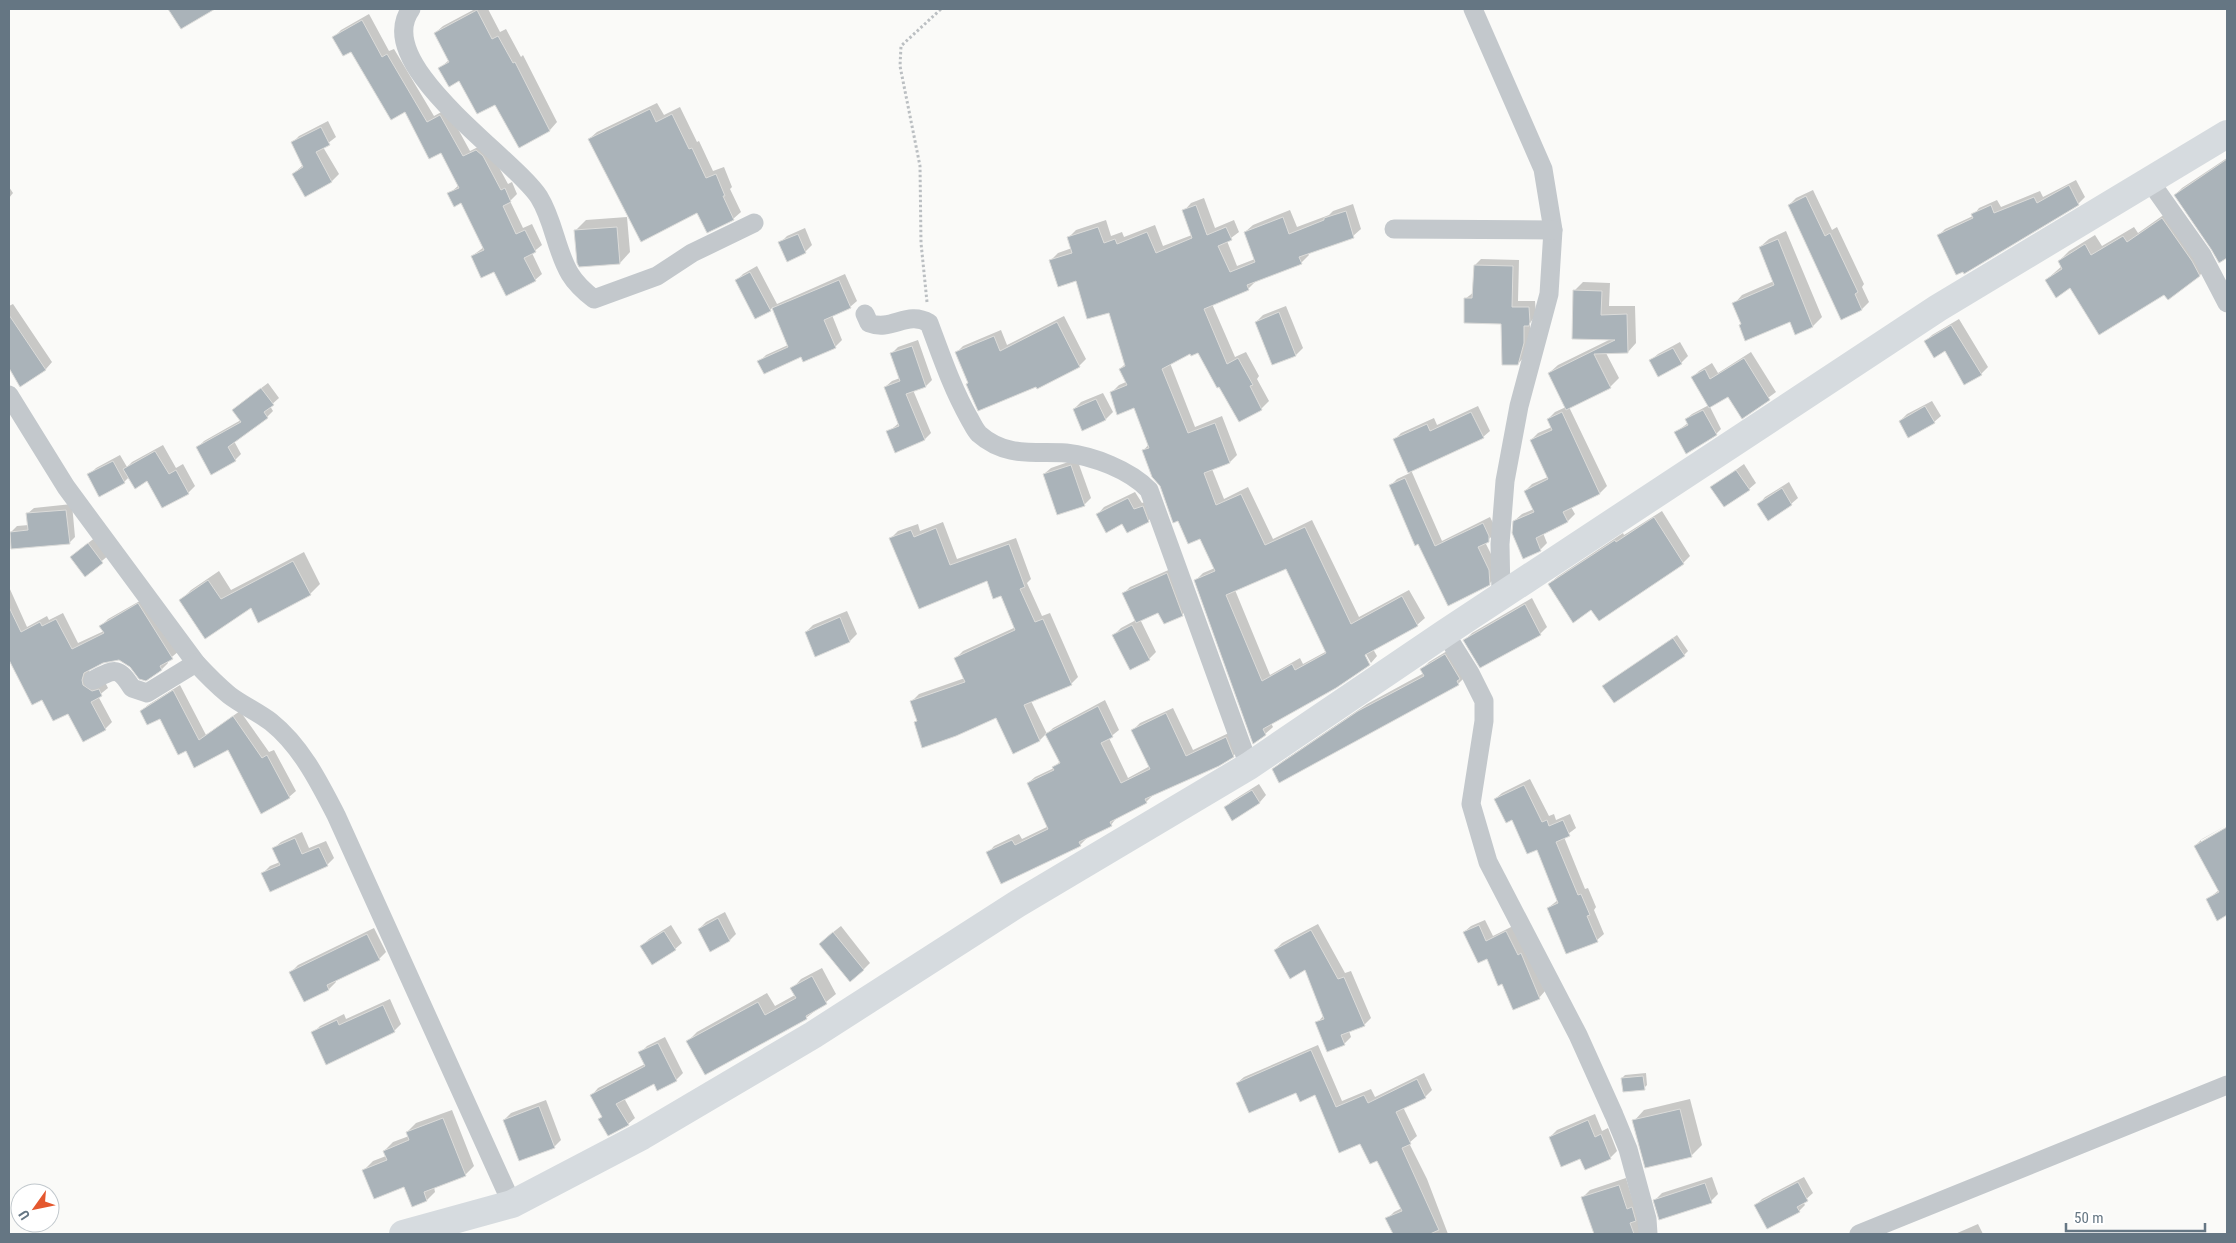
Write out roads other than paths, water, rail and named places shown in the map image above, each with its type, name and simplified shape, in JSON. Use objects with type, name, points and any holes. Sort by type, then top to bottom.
[{"type":"street","points":[[411,9],[402,27],[410,56],[432,90],[539,197],[550,220],[569,274],[580,288],[594,299],[635,282],[657,276],[692,253],[754,223]]},
{"type":"street","points":[[1472,9],[1542,169],[1553,230],[1548,294],[1519,406],[1505,481],[1500,544],[1501,596]]},
{"type":"street","points":[[403,1234],[512,1204],[642,1136],[779,1055],[1017,904],[1249,766],[1445,633],[1938,308],[2227,134]]},
{"type":"street","points":[[2149,180],[2202,255],[2227,303]]},
{"type":"street","points":[[1394,229],[1553,230]]},
{"type":"street","points":[[864,314],[868,323],[876,325],[888,325],[911,317],[922,318],[929,323],[959,400],[978,433],[998,445],[1020,453],[1068,453],[1120,469],[1140,480],[1149,490],[1249,766]]},
{"type":"street","points":[[9,395],[66,487],[196,663],[212,681],[230,696],[272,722],[293,744],[311,768],[336,815],[512,1204]]},
{"type":"street","points":[[1445,633],[1470,672],[1484,701],[1484,721],[1472,804],[1488,862],[1578,1035],[1614,1115],[1628,1149],[1647,1219],[1648,1234]]},
{"type":"street","points":[[93,680],[110,672],[118,671],[132,688],[147,693],[196,663]]},
{"type":"street","points":[[1860,1234],[2227,1085]]}]
